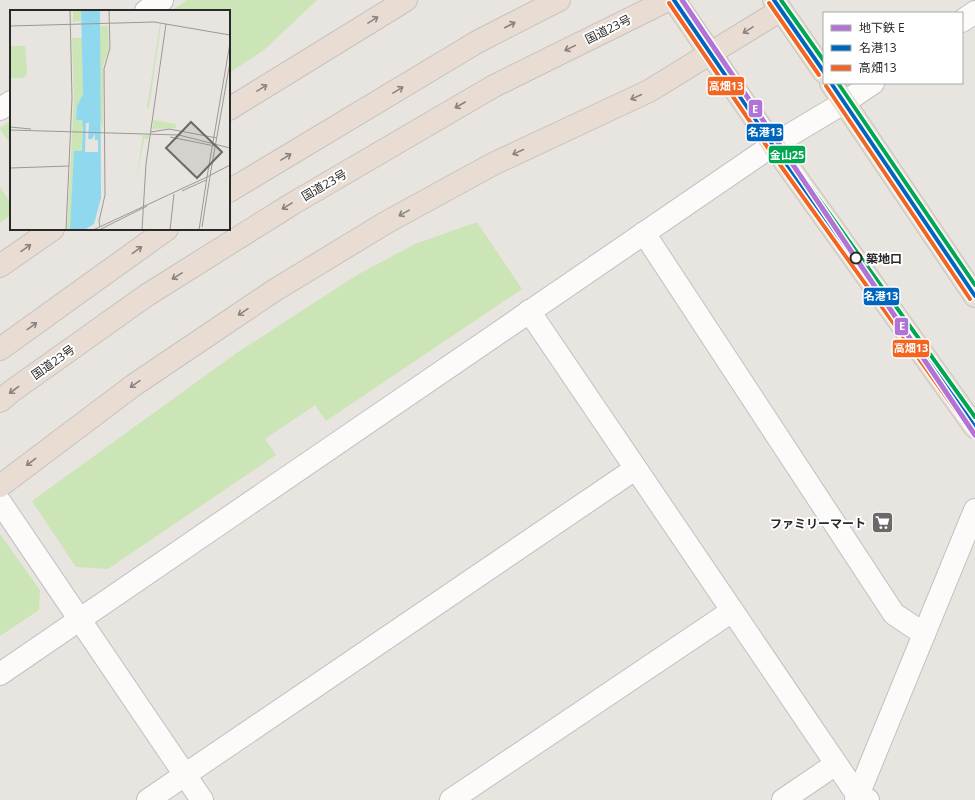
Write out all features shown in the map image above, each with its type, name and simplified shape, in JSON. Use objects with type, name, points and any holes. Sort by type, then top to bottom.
[{"type":"highway","points":[[230,108],[406,0]]},
{"type":"highway","points":[[230,190],[477,42],[559,0]]},
{"type":"highway","name":"国道23号","points":[[0,401],[147,295],[292,204],[494,86],[668,0]]},
{"type":"highway","points":[[0,486],[134,385],[275,290],[387,222],[493,164],[649,91],[710,54],[777,5]]},
{"type":"highway","points":[[0,266],[52,230]]},
{"type":"highway","points":[[0,349],[166,230]]},
{"type":"main road","points":[[674,0],[773,144],[975,427]]},
{"type":"main road","points":[[777,5],[823,71]]},
{"type":"main road","points":[[832,84],[975,296]]},
{"type":"street","points":[[147,10],[162,0]]},
{"type":"street","points":[[963,20],[975,12]]},
{"type":"street","points":[[0,674],[773,144],[845,102],[872,84]]},
{"type":"street","points":[[0,109],[10,103]]},
{"type":"street","points":[[644,233],[894,614],[924,634]]},
{"type":"street","points":[[529,311],[635,469],[861,799]]},
{"type":"street","points":[[148,800],[635,469]]},
{"type":"street","points":[[0,502],[202,800]]},
{"type":"street","points":[[861,799],[924,634],[975,510]]},
{"type":"street","points":[[451,800],[732,611]]},
{"type":"street","points":[[782,800],[836,764]]},
{"type":"green space","points":[[187,0],[317,0],[264,50],[230,72],[230,10],[172,10]]},
{"type":"green space","points":[[10,121],[10,144],[0,129]]},
{"type":"green space","points":[[0,187],[10,202],[10,216],[0,223]]},
{"type":"green space","points":[[477,222],[522,289],[326,421],[315,405],[265,439],[276,455],[108,569],[76,567],[32,501],[238,352],[357,275],[415,244]]},
{"type":"green space","points":[[0,534],[40,590],[39,610],[0,636]]},
{"type":"metro line","name":"E","points":[[682,0],[975,435]]},
{"type":"transit line","name":"名港13","points":[[674,0],[773,145],[975,427]]},
{"type":"transit line","name":"金山25","points":[[681,0],[778,142],[975,417]]},
{"type":"transit line","name":"名港13","points":[[774,0],[823,71]]},
{"type":"transit line","name":"金山25","points":[[781,0],[823,60]]},
{"type":"transit line","name":"高畑13","points":[[669,3],[768,148],[970,430]]},
{"type":"transit line","name":"高畑13","points":[[769,3],[819,75]]},
{"type":"transit line","name":"名港13","points":[[832,84],[975,296]]},
{"type":"transit line","name":"金山25","points":[[839,84],[975,285]]},
{"type":"transit line","name":"高畑13","points":[[826,86],[970,299]]},
{"type":"place","name":"築地口","points":[[856,258]]},
{"type":"place","name":"ファミリーマート","points":[[882,523]]}]
